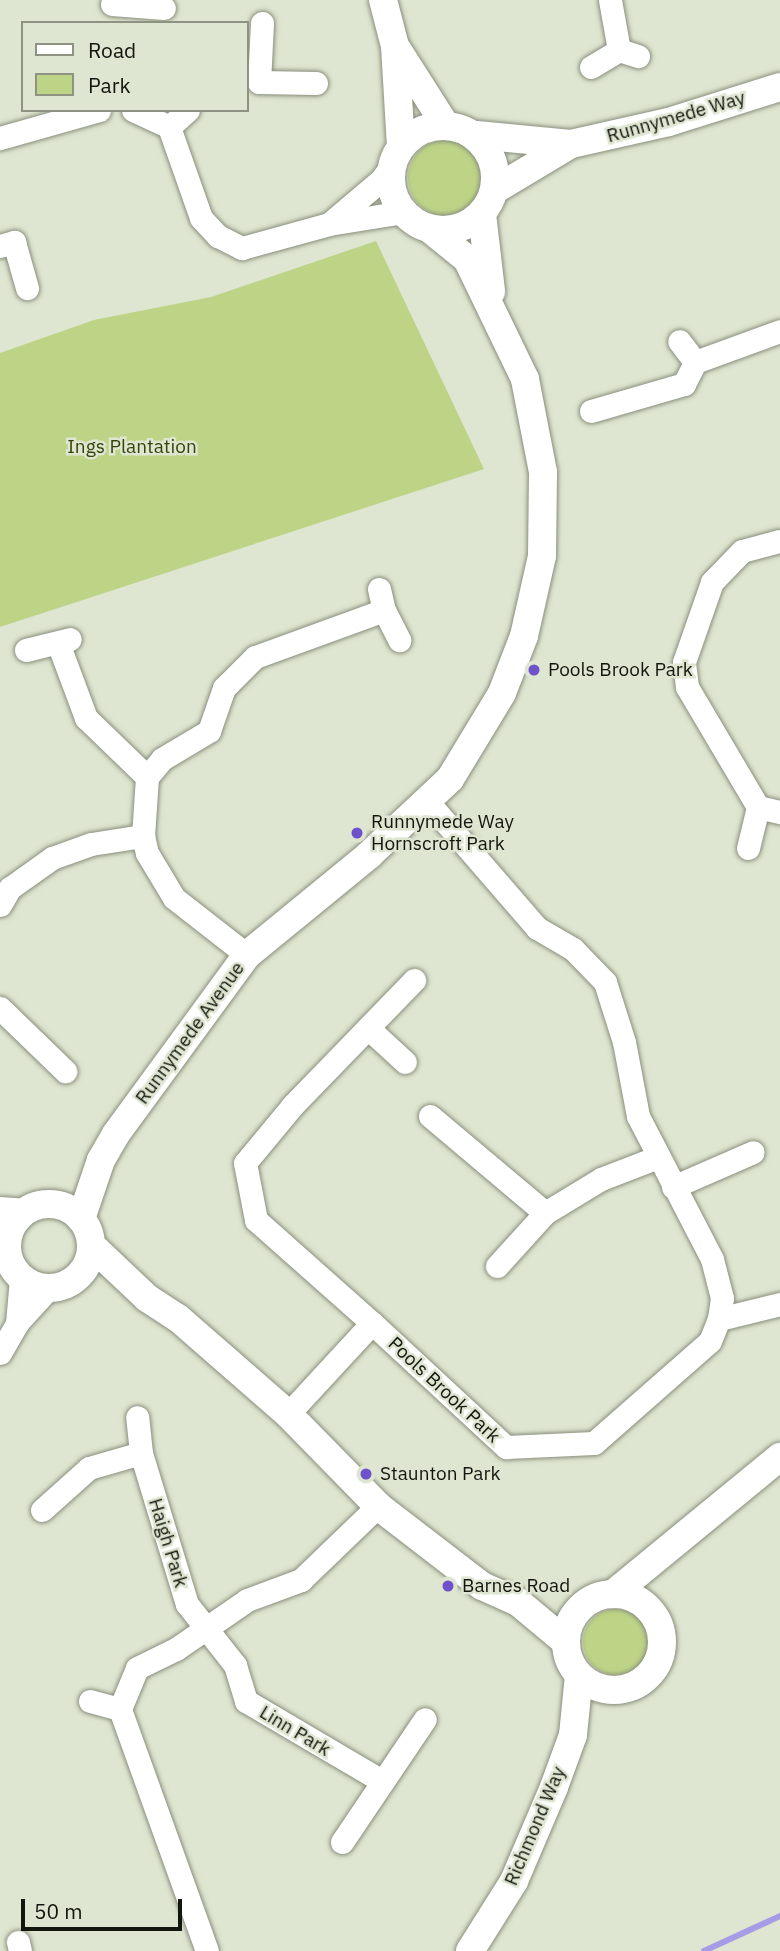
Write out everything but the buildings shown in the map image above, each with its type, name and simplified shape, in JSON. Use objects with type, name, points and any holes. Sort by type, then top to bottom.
[{"type":"street","points":[[329,224],[397,155],[422,127],[446,126],[477,135],[492,161],[496,189],[482,214],[464,228],[431,230],[402,212],[392,194],[397,155],[395,46],[383,0]]},
{"type":"street","points":[[591,67],[629,52],[610,0]]},
{"type":"street","points":[[125,12],[164,8]]},
{"type":"street","points":[[262,23],[253,83],[316,83]]},
{"type":"street","points":[[395,46],[446,126]]},
{"type":"street","name":"Runnymede Way","points":[[477,135],[571,144],[669,122],[780,87]]},
{"type":"street","points":[[2,131],[90,112]]},
{"type":"street","points":[[137,112],[169,127],[201,218],[218,236],[242,248],[329,224],[402,212]]},
{"type":"street","points":[[169,127],[185,112]]},
{"type":"street","name":"Runnymede Way","points":[[496,189],[571,144]]},
{"type":"street","name":"Runnymede Avenue","points":[[482,214],[492,304]]},
{"type":"street","name":"Runnymede Avenue","points":[[81,1219],[101,1160],[247,955],[369,855],[450,779],[502,693],[524,636],[541,556],[543,472],[525,379],[492,304],[467,259],[431,230]]},
{"type":"street","points":[[0,246],[14,242],[27,288]]},
{"type":"street","points":[[591,411],[684,384],[695,362],[780,331]]},
{"type":"street","points":[[679,341],[695,362]]},
{"type":"street","points":[[748,848],[769,809],[687,687],[684,662],[712,582],[742,551],[780,541]]},
{"type":"street","points":[[247,955],[174,898],[147,853],[143,836],[147,777],[162,759],[209,731],[224,688],[255,657],[382,600],[399,640]]},
{"type":"street","points":[[26,650],[64,641],[86,718],[147,777]]},
{"type":"street","points":[[427,801],[537,928],[573,949],[605,982],[624,1042],[638,1116],[712,1259],[722,1298],[719,1319],[780,1304]]},
{"type":"street","points":[[3,890],[52,858],[91,844],[143,836]]},
{"type":"street","name":"Pools Brook Park","points":[[414,980],[293,1105],[245,1163],[256,1220],[506,1447],[594,1443],[710,1341],[719,1319]]},
{"type":"street","points":[[0,1008],[65,1071]]},
{"type":"street","points":[[368,1028],[405,1062]]},
{"type":"street","points":[[430,1116],[545,1213]]},
{"type":"street","points":[[673,1187],[753,1152]]},
{"type":"street","points":[[497,1266],[545,1213],[601,1179],[658,1157]]},
{"type":"street","name":"Runnymede Avenue","points":[[24,1207],[101,1160]]},
{"type":"street","points":[[18,1323],[21,1278],[13,1268],[4,1241],[24,1207],[71,1210],[81,1219],[91,1245],[147,1298],[178,1318],[288,1414],[378,1506],[482,1587],[517,1602],[566,1642]]},
{"type":"street","points":[[0,1353],[18,1323],[61,1284],[83,1271],[91,1245]]},
{"type":"street","points":[[21,1278],[147,1298]]},
{"type":"street","name":"Pools Brook Park","points":[[288,1414],[372,1323]]},
{"type":"street","name":"Haigh Park","points":[[137,1417],[141,1453],[187,1604],[206,1628]]},
{"type":"street","points":[[43,1510],[89,1468],[141,1453]]},
{"type":"street","points":[[613,1594],[632,1595],[646,1605],[663,1633],[661,1660],[645,1681],[619,1691],[597,1690],[579,1675],[566,1642],[568,1622],[580,1609],[613,1594],[780,1457]]},
{"type":"street","points":[[207,1951],[120,1709],[138,1668],[247,1600],[301,1580],[318,1568],[378,1506]]},
{"type":"street","points":[[646,1605],[672,1544]]},
{"type":"street","points":[[517,1602],[580,1609]]},
{"type":"street","name":"Linn Park","points":[[206,1628],[234,1665],[246,1701],[382,1781]]},
{"type":"street","name":"Richmond Way","points":[[470,1951],[514,1881],[573,1735],[579,1675]]},
{"type":"street","name":"Richmond Way","points":[[573,1735],[619,1691]]},
{"type":"street","points":[[90,1701],[120,1709]]},
{"type":"street","points":[[342,1843],[425,1719]]},
{"type":"green space","points":[[439,140],[453,140],[467,146],[478,157],[484,178],[481,193],[473,205],[453,216],[439,216],[425,210],[414,199],[408,185],[408,171],[414,157],[425,146]]},
{"type":"green space","name":"Ings Plantation","points":[[376,241],[484,469],[0,627],[0,353],[94,320],[211,297]]},
{"type":"green space","points":[[610,1609],[622,1609],[634,1614],[644,1624],[649,1642],[647,1655],[634,1670],[622,1675],[610,1675],[598,1670],[588,1660],[583,1648],[583,1636],[588,1624],[598,1614]]},
{"type":"waterway","points":[[704,1951],[780,1916]]},
{"type":"place","name":"Pools Brook Park","points":[[534,670]]},
{"type":"place","name":"Runnymede Way Hornscroft Park","points":[[357,833]]},
{"type":"place","name":"Staunton Park","points":[[366,1474]]},
{"type":"place","name":"Barnes Road","points":[[448,1586]]}]
